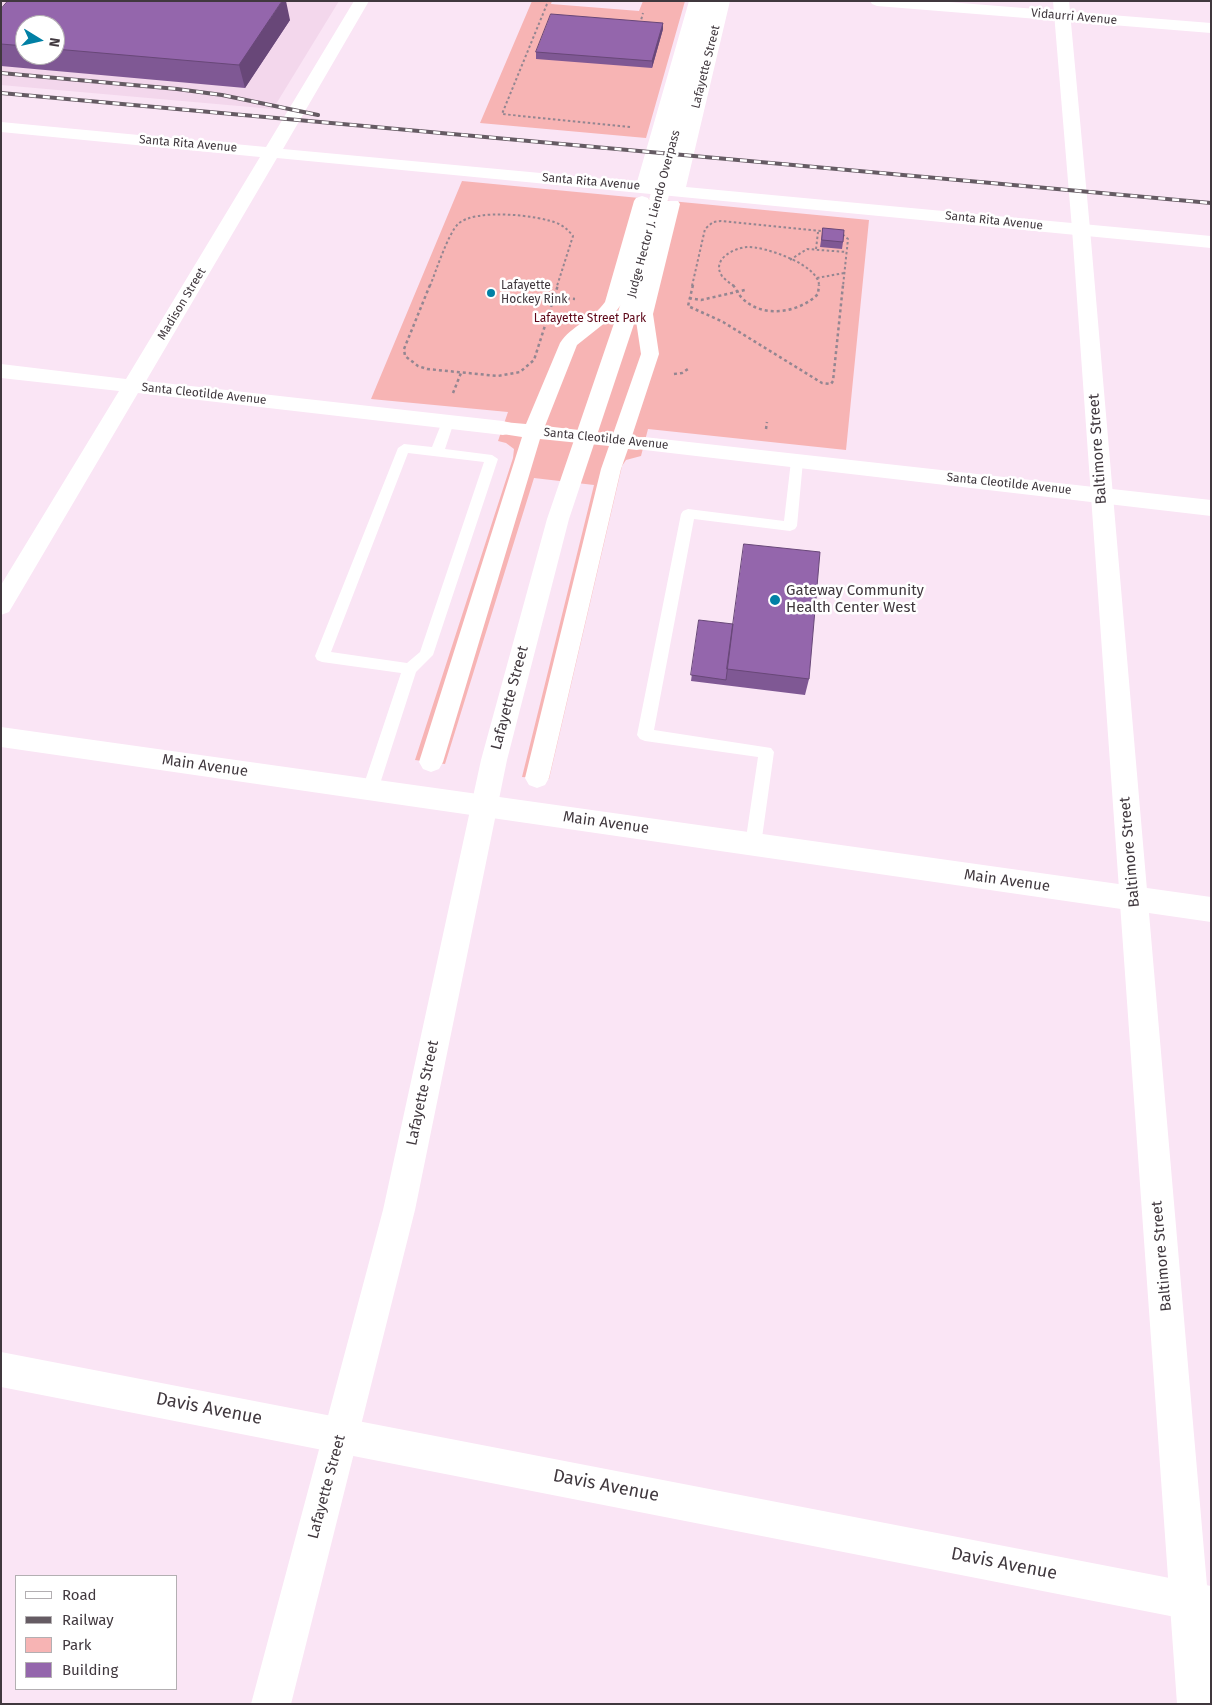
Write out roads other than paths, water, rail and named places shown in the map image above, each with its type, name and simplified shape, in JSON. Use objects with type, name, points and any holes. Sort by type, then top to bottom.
[{"type":"street","name":"Madison Street","points":[[1,606],[362,1]]},
{"type":"street","name":"Lafayette Street","points":[[431,762],[533,431],[569,343],[579,331],[607,314],[614,302],[697,1]]},
{"type":"street","name":"Judge Hector J. Liendo Overpass","points":[[569,481],[634,294],[710,1]]},
{"type":"street","name":"Lafayette Street","points":[[537,778],[611,469],[650,354],[650,338],[644,314],[722,1]]},
{"type":"street","name":"Vidaurri Avenue","points":[[877,1],[1061,8],[1211,28]]},
{"type":"street","name":"Baltimore Street","points":[[1061,8],[1134,899],[1200,1602],[1198,1704]]},
{"type":"street","name":"Santa Rita Avenue","points":[[1,127],[272,152],[674,197],[1080,229],[1211,242]]},
{"type":"street","name":"Santa Cleotilde Avenue","points":[[1,371],[1101,494],[1211,508]]},
{"type":"street","name":"Lafayette Street","points":[[271,1704],[399,1210],[483,806],[569,481]]},
{"type":"street","name":"Main Avenue","points":[[1,737],[1211,910]]},
{"type":"street","name":"Davis Avenue","points":[[1,1369],[1200,1602]]},
{"type":"lane","points":[[437,452],[448,422]]},
{"type":"lane","points":[[370,790],[410,669],[426,655],[492,459],[404,448],[322,656],[410,669]]},
{"type":"lane","points":[[754,845],[766,752],[645,734],[688,514],[790,526],[797,461]]},
{"type":"railway","points":[[1,73],[177,89],[222,95],[318,115]]},
{"type":"railway","points":[[1,93],[1211,203]]},
{"type":"place","name":"Lafayette Hockey Rink","points":[[491,293]]},
{"type":"place","name":"Gateway Community Health Center West","points":[[775,600]]},
{"type":"park label","name":"Lafayette Street Park","points":[[590,319]]}]
